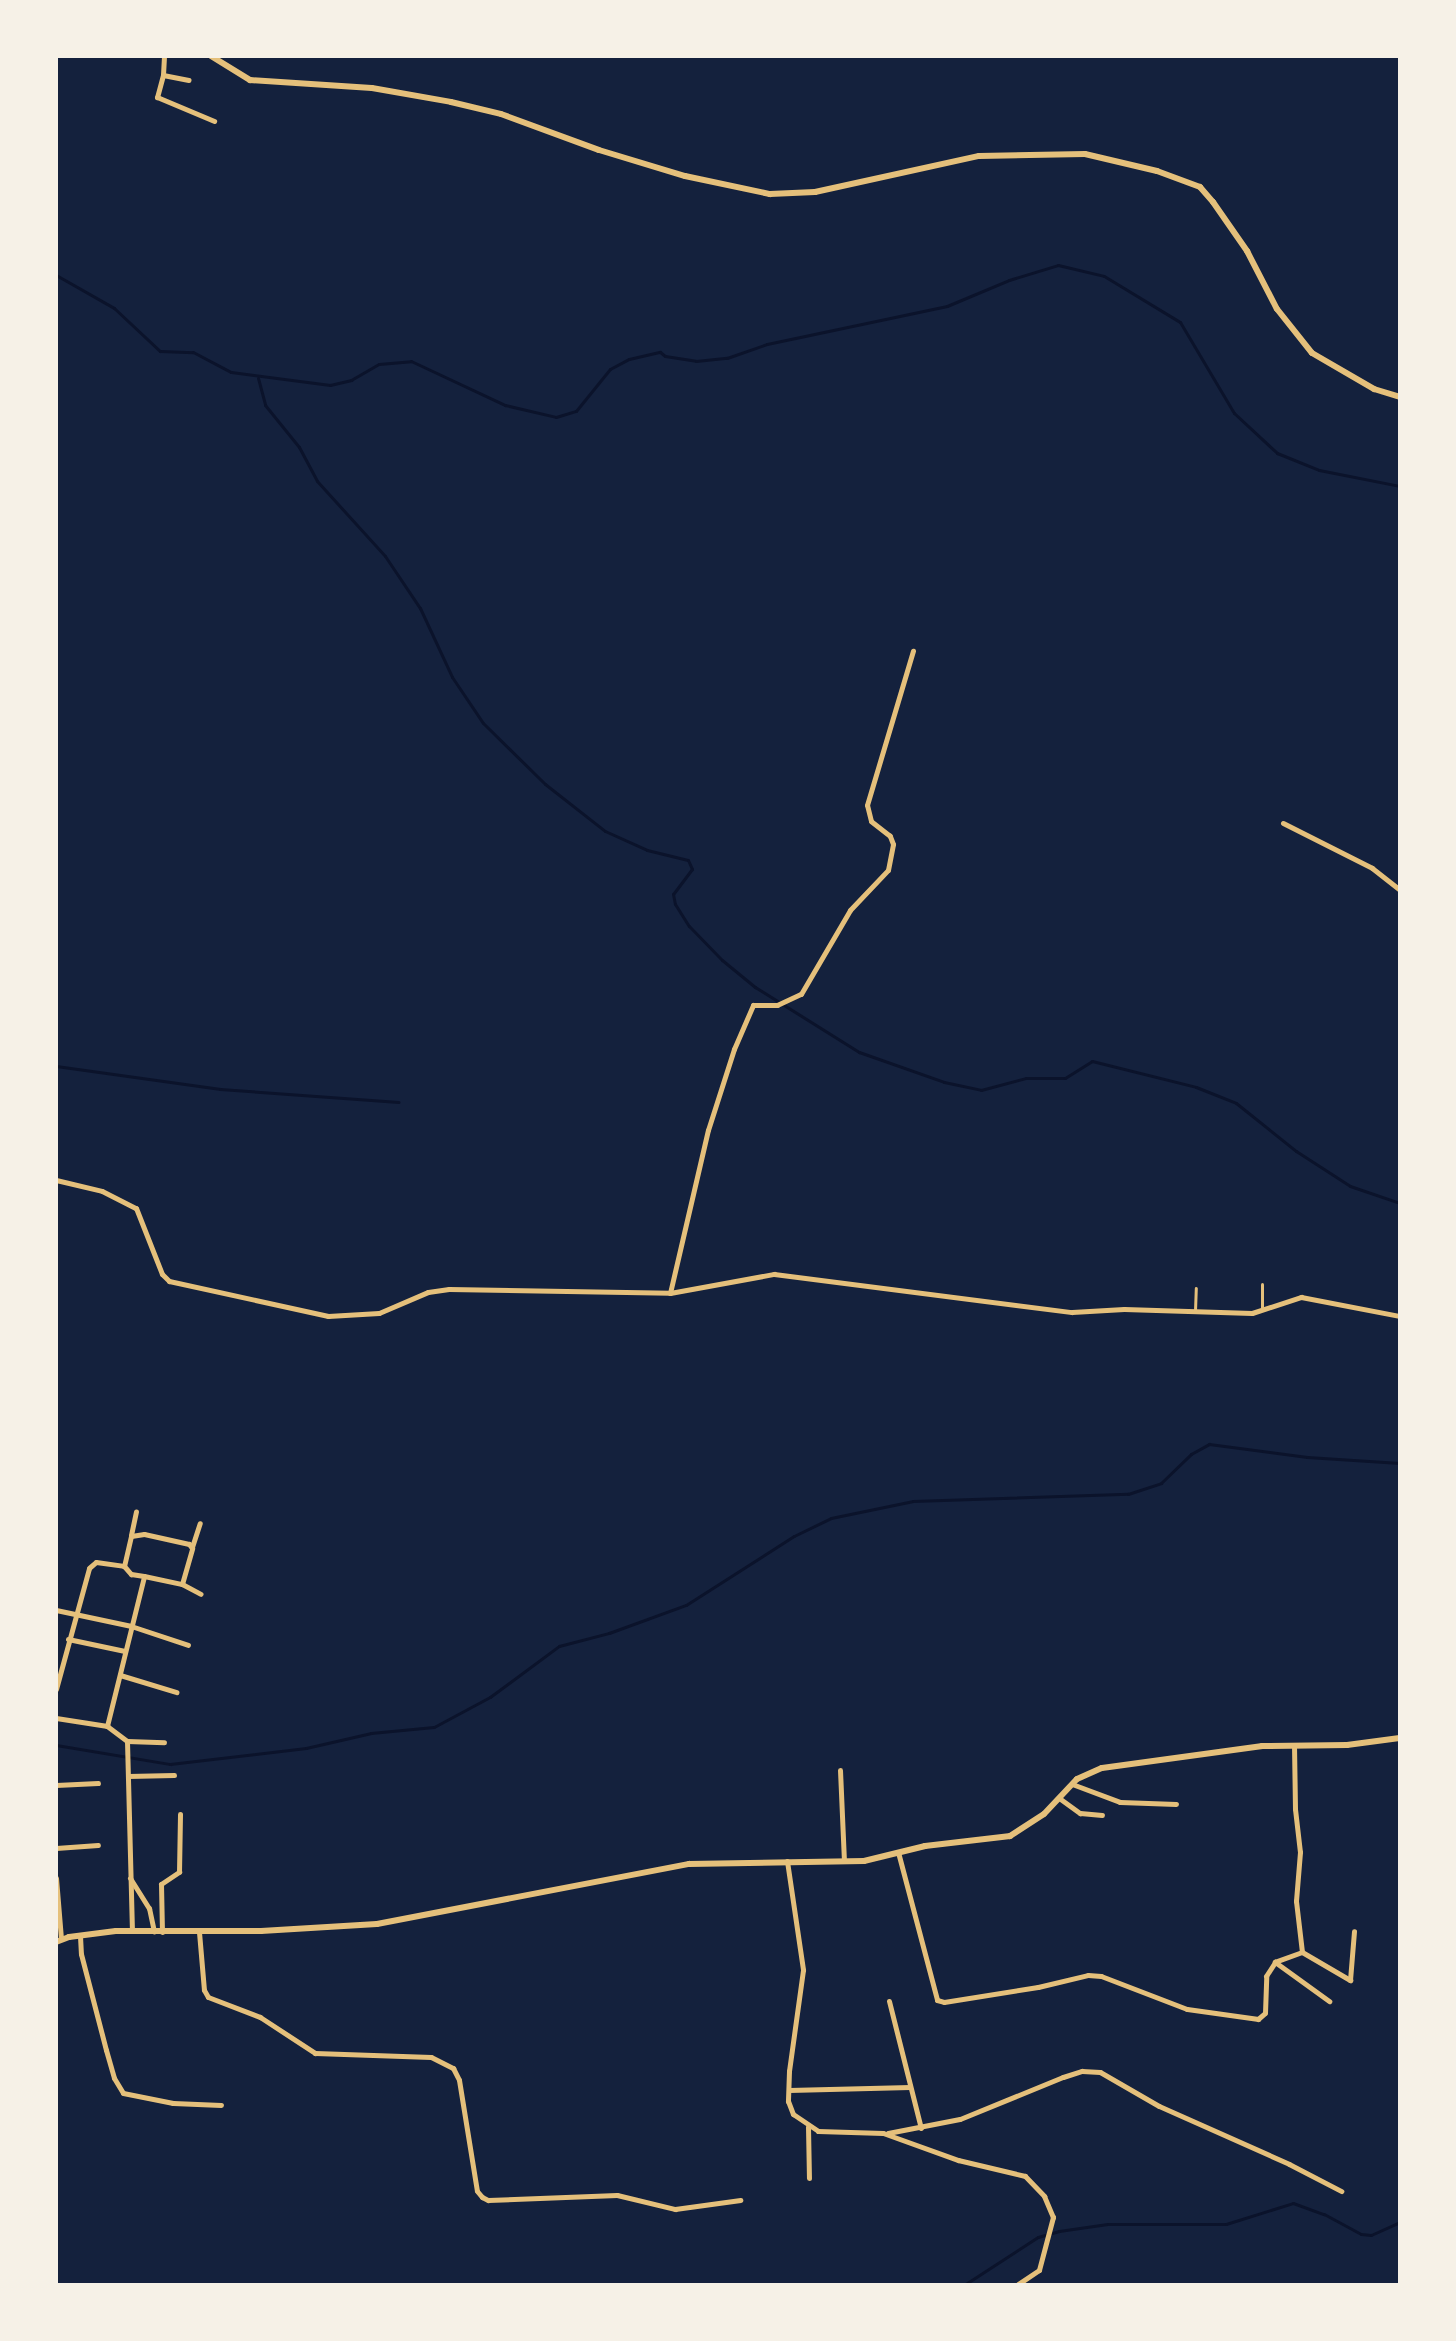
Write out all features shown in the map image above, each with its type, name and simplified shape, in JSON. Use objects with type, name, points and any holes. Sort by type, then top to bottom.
[{"type":"street","points":[[164,56],[157,97],[214,121]]},
{"type":"street","points":[[211,56],[250,80],[372,88],[451,102],[501,114],[599,150],[685,176],[770,194],[815,192],[979,156],[1085,154],[1157,171],[1200,187],[1213,202],[1247,251],[1277,309],[1312,353],[1374,389],[1400,397]]},
{"type":"street","points":[[163,75],[189,80]]},
{"type":"street","points":[[670,1293],[720,1089],[753,1005],[777,1005],[801,994],[850,910],[888,870],[893,844],[890,836],[871,821],[867,805],[913,651]]},
{"type":"street","points":[[1283,823],[1372,868],[1400,890]]},
{"type":"street","points":[[56,1180],[102,1191],[136,1208],[162,1274],[169,1281],[328,1316],[379,1313],[428,1292],[449,1289],[670,1293],[774,1274],[1072,1312],[1262,1310],[1301,1297],[1400,1316]]},
{"type":"street","points":[[124,1566],[136,1512]]},
{"type":"street","points":[[182,1584],[200,1523]]},
{"type":"street","points":[[131,1536],[144,1534],[189,1544],[192,1548]]},
{"type":"street","points":[[56,1689],[59,1668],[91,1565],[124,1566],[131,1574],[182,1584],[201,1594]]},
{"type":"street","points":[[107,1726],[144,1576]]},
{"type":"street","points":[[56,1610],[131,1626],[188,1645]]},
{"type":"street","points":[[68,1639],[125,1651]]},
{"type":"street","points":[[120,1675],[176,1692]]},
{"type":"street","points":[[56,1718],[107,1726],[127,1741],[164,1742]]},
{"type":"street","points":[[56,1878],[58,1940],[132,1931],[199,1932],[377,1924],[681,1865],[864,1861],[898,1852],[1010,1836],[1034,1822],[1071,1784],[1102,1768],[1294,1744],[1347,1745],[1400,1738]]},
{"type":"street","points":[[127,1741],[132,1931]]},
{"type":"street","points":[[1294,1744],[1295,1809],[1300,1852],[1296,1901],[1302,1952]]},
{"type":"street","points":[[840,1770],[844,1861]]},
{"type":"street","points":[[128,1776],[174,1775]]},
{"type":"street","points":[[56,1785],[98,1783]]},
{"type":"street","points":[[1071,1784],[1120,1802],[1176,1804]]},
{"type":"street","points":[[1059,1798],[1080,1813],[1102,1815]]},
{"type":"street","points":[[158,1932],[161,1884],[179,1872],[180,1814]]},
{"type":"street","points":[[56,1848],[98,1845]]},
{"type":"street","points":[[898,1852],[933,1995],[944,2002],[1088,1975],[1101,1976],[1187,2009],[1258,2019],[1265,2013],[1266,1976],[1275,1962],[1302,1952]]},
{"type":"street","points":[[787,1861],[803,1970],[790,2054],[789,2090],[793,2114],[808,2127],[818,2131],[883,2133],[921,2128],[960,2119],[1082,2071],[1100,2072],[1159,2106],[1289,2164],[1341,2191]]},
{"type":"street","points":[[129,1877],[149,1908],[158,1932]]},
{"type":"street","points":[[1302,1952],[1350,1980],[1354,1931]]},
{"type":"street","points":[[199,1932],[204,1990],[208,1997],[260,2017],[315,2053],[431,2057],[453,2068],[459,2080],[477,2191],[488,2200],[617,2195],[675,2209],[740,2200]]},
{"type":"street","points":[[80,1936],[81,1954],[102,2036],[114,2078],[123,2093],[173,2103],[221,2105]]},
{"type":"street","points":[[1275,1962],[1329,2001]]},
{"type":"street","points":[[889,2001],[921,2128]]},
{"type":"street","points":[[789,2090],[910,2087]]},
{"type":"street","points":[[808,2127],[809,2178]]},
{"type":"street","points":[[883,2133],[958,2160],[1025,2176],[1037,2186],[1053,2217],[1045,2257],[1039,2270],[1017,2285]]},
{"type":"lane","points":[[1262,1284],[1262,1310]]},
{"type":"lane","points":[[1195,1311],[1196,1288]]},
{"type":"waterway","points":[[56,275],[114,308],[160,351],[193,352],[231,372],[330,385],[351,380],[379,364],[411,361],[505,405],[556,417],[576,411],[610,369],[629,359],[660,352],[665,356],[696,361],[727,358],[767,344],[947,306],[1009,280],[1058,265],[1104,276],[1180,322],[1234,413],[1277,453],[1319,470],[1400,486]]},
{"type":"waterway","points":[[258,378],[265,405],[299,447],[317,481],[385,556],[420,608],[452,677],[483,723],[545,784],[605,831],[647,850],[688,860],[692,869],[673,894],[675,904],[689,926],[722,960],[755,987],[859,1052],[944,1082],[981,1090],[1026,1078],[1065,1078],[1092,1061],[1196,1087],[1236,1103],[1296,1151],[1350,1186],[1400,1203]]},
{"type":"waterway","points":[[56,1066],[220,1089],[399,1102]]},
{"type":"waterway","points":[[56,1745],[170,1764],[306,1748],[371,1733],[434,1727],[490,1697],[559,1646],[609,1633],[686,1605],[794,1536],[831,1518],[913,1501],[1128,1494],[1161,1483],[1191,1454],[1209,1444],[1307,1457],[1400,1463]]},
{"type":"waterway","points":[[964,2285],[1038,2237],[1059,2231],[1108,2224],[1226,2224],[1293,2203],[1324,2214],[1361,2234],[1371,2235],[1400,2222]]}]
